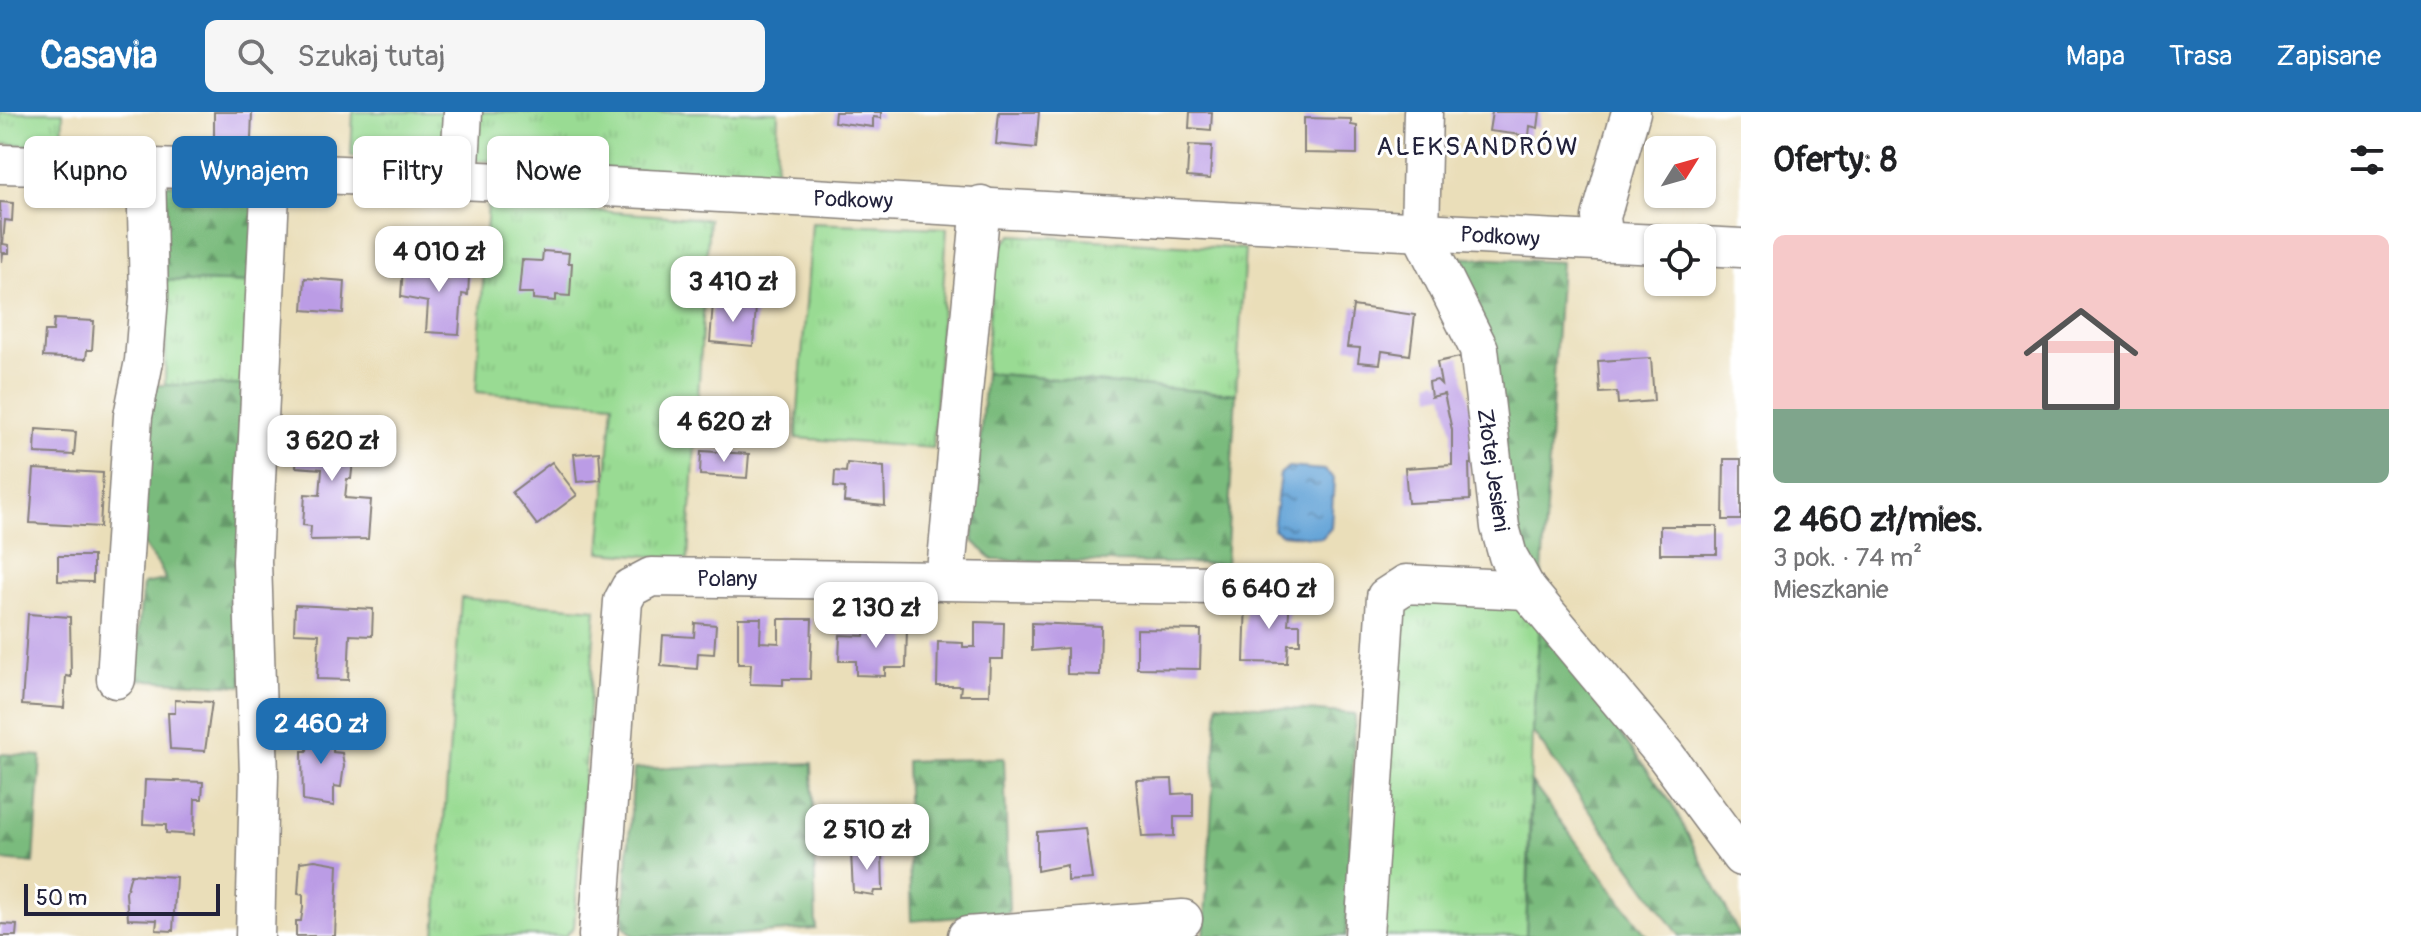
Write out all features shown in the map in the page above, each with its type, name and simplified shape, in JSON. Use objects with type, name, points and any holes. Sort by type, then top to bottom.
[{"type":"street","points":[[462,136],[463,112]]},
{"type":"street","name":"Złotej Jesieni","points":[[1423,112],[1420,231],[1479,349],[1500,527],[1508,556],[1527,590],[1666,756],[1741,857]]},
{"type":"street","points":[[1604,242],[1601,217],[1631,112]]},
{"type":"street","name":"Podkowy","points":[[0,164],[24,164]]},
{"type":"street","name":"Podkowy","points":[[471,183],[981,205],[1644,243]]},
{"type":"street","points":[[981,205],[945,581],[1213,585]]},
{"type":"street","points":[[116,679],[133,416],[144,361],[149,297],[147,208]]},
{"type":"street","points":[[255,936],[259,775],[252,561],[269,208]]},
{"type":"street","points":[[1716,247],[1741,248]]},
{"type":"street","name":"Polany","points":[[598,936],[623,601],[630,588],[651,577],[945,581]]},
{"type":"street","points":[[1364,936],[1386,597],[1406,584],[1527,590]]},
{"type":"street","points":[[967,936],[1183,919]]},
{"type":"green space","points":[[0,112],[63,112],[62,136],[24,136],[24,145],[0,144]]},
{"type":"green space","points":[[353,112],[451,112],[449,136],[353,136],[351,156]]},
{"type":"green space","points":[[476,112],[778,112],[776,172],[609,169],[609,136],[487,136],[487,161],[473,160]]},
{"type":"green space","points":[[156,183],[172,184],[172,208],[260,208],[257,283],[158,280]]},
{"type":"green space","points":[[488,208],[557,208],[709,219],[688,559],[600,552],[613,403],[476,392]]},
{"type":"green space","points":[[812,223],[947,228],[933,448],[796,438]]},
{"type":"green space","points":[[1012,235],[1245,249],[1236,394],[985,373],[994,253]]},
{"type":"green space","points":[[1449,257],[1561,262],[1541,591],[1528,567]]},
{"type":"green space","points":[[158,280],[257,283],[249,385],[165,385],[166,333],[155,322]]},
{"type":"green space","points":[[985,373],[1236,394],[1226,564],[993,560],[973,541]]},
{"type":"green space","points":[[148,385],[249,385],[242,686],[133,679],[143,584],[165,580],[139,534]]},
{"type":"green space","points":[[461,598],[596,609],[574,927],[565,936],[435,936]]},
{"type":"green space","points":[[1394,599],[1528,606],[1540,624],[1532,731],[1526,936],[1379,936]]},
{"type":"green space","points":[[1540,624],[1672,804],[1740,936],[1680,936],[1532,731]]},
{"type":"green space","points":[[1218,703],[1355,714],[1346,936],[1204,936]]},
{"type":"green space","points":[[0,754],[41,756],[34,863],[0,860]]},
{"type":"green space","points":[[1004,758],[1009,913],[911,921],[906,761]]},
{"type":"green space","points":[[812,763],[816,929],[720,936],[634,936],[623,925],[634,769]]},
{"type":"green space","points":[[1532,783],[1647,936],[1526,936]]},
{"type":"water","points":[[1288,467],[1324,470],[1334,478],[1331,528],[1322,538],[1280,534],[1273,529],[1280,474]]},
{"type":"building","points":[[214,112],[252,112],[251,136],[214,136]]},
{"type":"building","points":[[835,112],[881,112],[881,118],[873,117],[873,127],[834,122]]},
{"type":"building","points":[[999,112],[1039,112],[1036,148],[996,144]]},
{"type":"building","points":[[1190,112],[1212,112],[1211,130],[1189,128]]},
{"type":"building","points":[[1492,112],[1540,112],[1538,128],[1530,126],[1529,136],[1489,131]]},
{"type":"building","points":[[1304,118],[1351,119],[1351,125],[1357,126],[1357,154],[1304,153]]},
{"type":"building","points":[[1189,145],[1212,146],[1210,179],[1187,177]]},
{"type":"building","points":[[0,202],[13,203],[12,221],[5,220],[3,244],[9,245],[9,253],[3,253],[2,262]]},
{"type":"building","points":[[543,251],[569,253],[568,263],[572,263],[570,296],[556,295],[556,301],[533,299],[533,293],[519,293],[522,260],[542,261]]},
{"type":"building","points":[[447,259],[470,260],[468,295],[462,294],[459,334],[426,332],[428,302],[401,297],[403,267],[439,270],[439,275],[446,275]]},
{"type":"building","points":[[305,278],[345,281],[343,313],[303,310]]},
{"type":"building","points":[[713,303],[756,307],[753,346],[710,342]]},
{"type":"building","points":[[1353,306],[1415,315],[1410,355],[1382,351],[1380,364],[1358,362],[1360,348],[1347,347]]},
{"type":"building","points":[[54,319],[94,321],[92,350],[87,350],[86,359],[43,357],[45,331],[53,331]]},
{"type":"building","points":[[1460,357],[1475,426],[1471,427],[1470,500],[1408,503],[1405,468],[1452,465],[1452,430],[1444,394],[1431,397],[1429,382],[1437,380],[1441,384],[1437,362]]},
{"type":"building","points":[[1651,358],[1654,401],[1618,404],[1617,392],[1600,393],[1598,361]]},
{"type":"building","points":[[304,420],[357,426],[351,479],[347,479],[345,498],[371,500],[368,539],[310,540],[311,526],[303,525],[305,494],[320,495],[322,469],[296,467],[298,442],[304,442]]},
{"type":"building","points":[[36,429],[76,432],[74,455],[35,453]]},
{"type":"building","points":[[701,451],[749,454],[747,478],[700,475]]},
{"type":"building","points":[[599,452],[601,480],[577,482],[574,454]]},
{"type":"building","points":[[1724,459],[1741,459],[1741,520],[1723,520]]},
{"type":"building","points":[[552,462],[577,495],[537,525],[512,492]]},
{"type":"building","points":[[847,463],[884,467],[885,506],[844,502],[845,488],[834,487],[835,471],[846,472]]},
{"type":"building","points":[[34,469],[103,473],[100,527],[30,523]]},
{"type":"building","points":[[1660,526],[1717,526],[1717,554],[1660,554]]},
{"type":"building","points":[[58,556],[93,556],[93,582],[58,581]]},
{"type":"building","points":[[1246,599],[1290,600],[1288,624],[1300,624],[1300,644],[1288,644],[1287,663],[1244,662]]},
{"type":"building","points":[[295,605],[373,609],[372,636],[350,635],[348,680],[317,679],[319,634],[294,633]]},
{"type":"building","points":[[28,614],[70,617],[71,677],[66,676],[64,708],[22,705]]},
{"type":"building","points":[[738,618],[761,618],[760,642],[779,643],[779,619],[812,619],[810,679],[783,679],[783,685],[750,684],[751,664],[738,664]]},
{"type":"building","points":[[975,622],[1004,623],[1003,659],[990,659],[989,695],[960,695],[961,686],[937,686],[938,642],[975,647]]},
{"type":"building","points":[[695,623],[716,625],[714,654],[698,653],[697,669],[661,666],[663,635],[694,637]]},
{"type":"building","points":[[1032,623],[1101,626],[1100,675],[1067,674],[1067,648],[1032,651]]},
{"type":"building","points":[[865,627],[907,627],[906,668],[885,668],[885,676],[856,675],[856,661],[839,661],[840,635],[864,636]]},
{"type":"building","points":[[1137,629],[1201,630],[1200,669],[1137,668]]},
{"type":"building","points":[[175,700],[212,702],[205,751],[170,749],[168,713],[175,713]]},
{"type":"building","points":[[308,723],[335,725],[333,752],[342,753],[344,766],[341,787],[334,786],[334,806],[303,801],[302,751],[307,751]]},
{"type":"building","points":[[1172,779],[1173,794],[1193,793],[1193,817],[1174,817],[1174,836],[1142,837],[1136,780]]},
{"type":"building","points":[[145,780],[203,782],[202,799],[195,799],[194,835],[166,833],[166,825],[143,824]]},
{"type":"building","points":[[1085,828],[1092,879],[1067,881],[1067,865],[1037,871],[1037,832]]},
{"type":"building","points":[[882,851],[883,891],[874,891],[873,895],[853,892],[851,852]]},
{"type":"building","points":[[315,860],[338,864],[335,936],[296,936],[296,921],[301,921],[303,908],[303,895],[298,894],[300,862]]},
{"type":"building","points":[[131,874],[176,877],[173,931],[156,930],[157,920],[128,919],[126,893]]},
{"type":"building","points":[[0,924],[17,925],[16,936],[0,936]]},
{"type":"district","name":"ALEKSANDRÓW","points":[[1478,146]]}]
